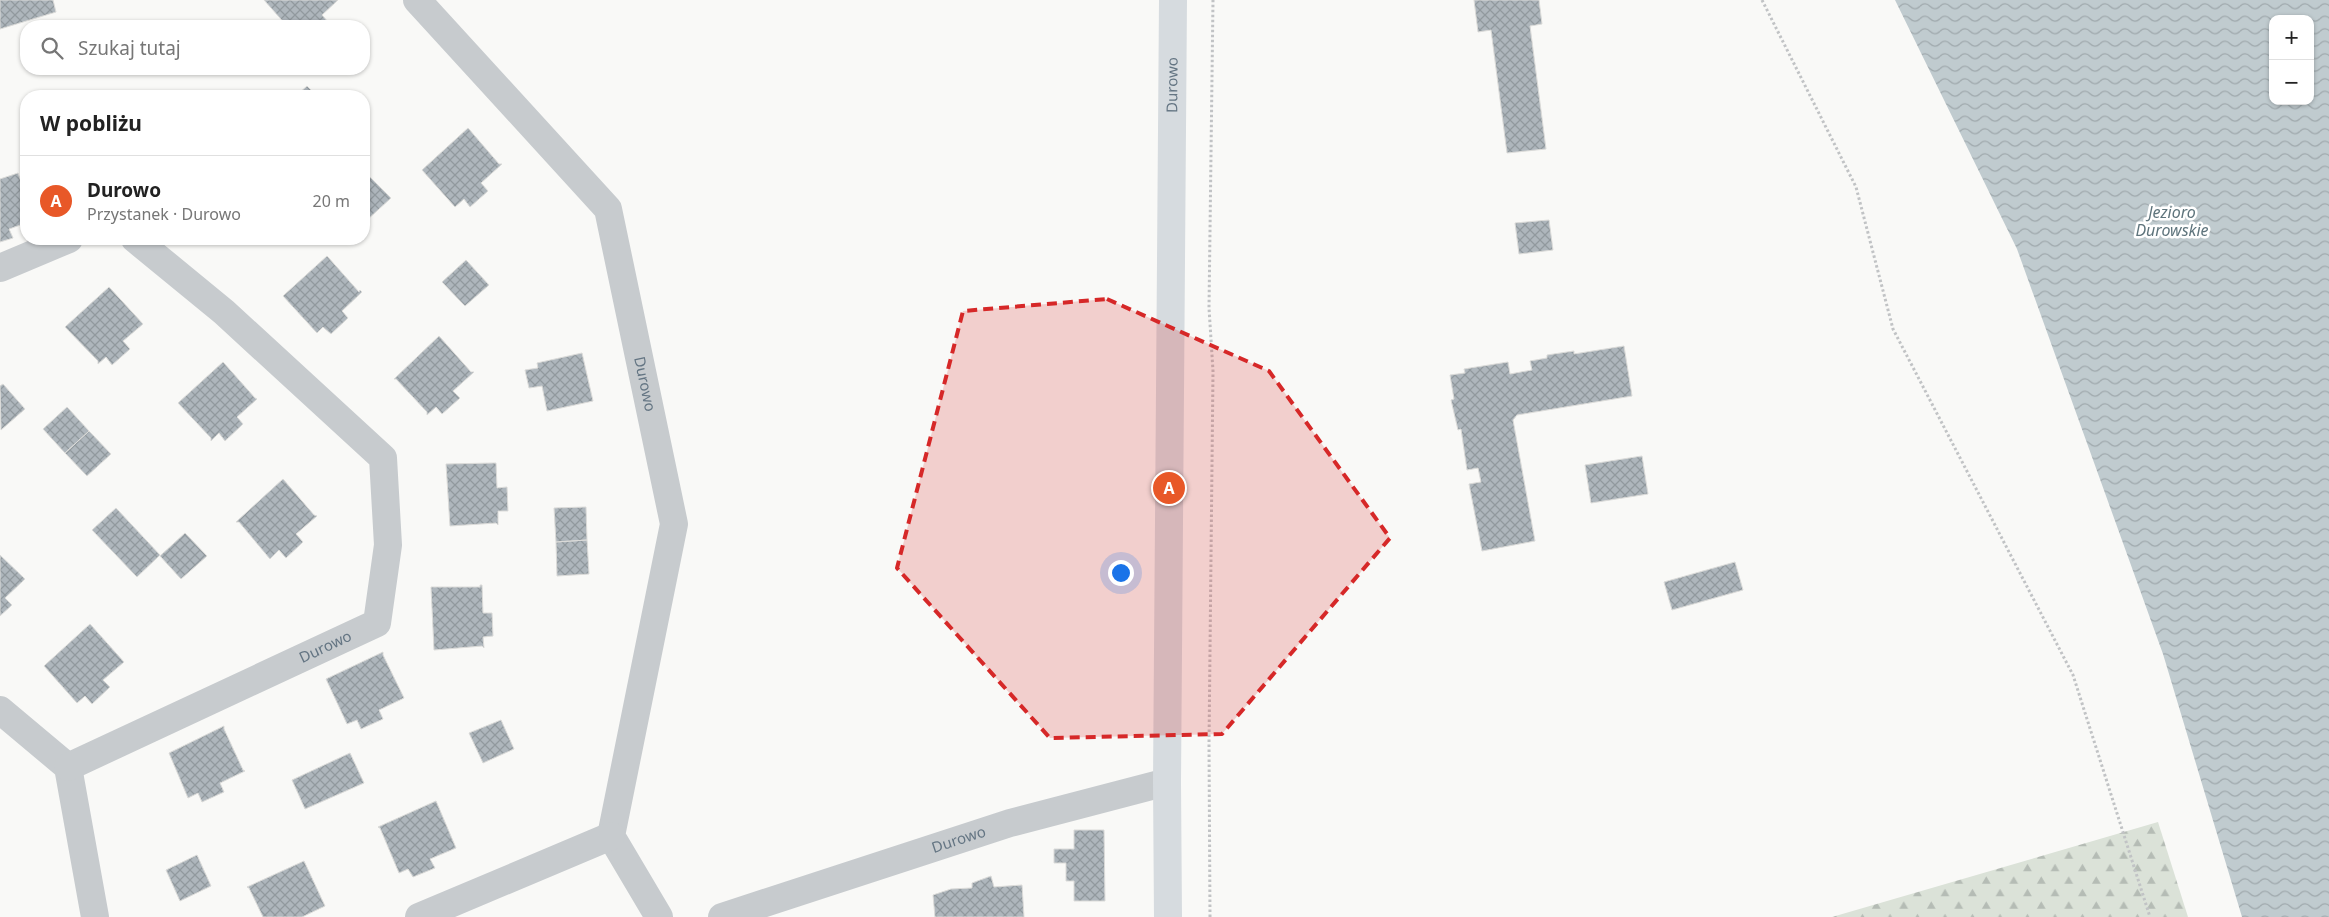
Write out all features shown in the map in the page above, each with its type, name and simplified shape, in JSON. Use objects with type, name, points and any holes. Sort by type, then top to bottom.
[{"type":"main road","name":"Durowo","points":[[1167,782],[1174,0]]},
{"type":"main road","points":[[1167,782],[1168,917]]},
{"type":"street","name":"Durowo","points":[[418,0],[608,209],[674,524],[610,836]]},
{"type":"street","points":[[0,268],[55,245]]},
{"type":"street","name":"Durowo","points":[[68,767],[377,623],[388,545],[383,458],[224,312],[142,245]]},
{"type":"street","points":[[0,710],[68,767],[96,917]]},
{"type":"street","name":"Durowo","points":[[722,917],[1010,824],[1167,782]]},
{"type":"street","points":[[419,917],[610,836],[659,917]]},
{"type":"path","points":[[1210,917],[1209,744],[1213,372],[1209,308],[1213,0]]},
{"type":"path","points":[[1762,0],[1856,187],[1893,329],[2073,675],[2150,917]]},
{"type":"highlighted area","points":[[1107,299],[1269,371],[1390,538],[1222,734],[1050,738],[897,568],[963,311]]},
{"type":"green space","points":[[2158,822],[2188,917],[1832,917]]},
{"type":"water","name":"Jezioro Durowskie","points":[[1895,0],[2329,0],[2329,917],[2242,917],[2163,654],[2017,249]]},
{"type":"building","points":[[0,0],[53,0],[56,12],[30,20],[20,20],[20,23],[0,29]]},
{"type":"building","points":[[264,0],[338,0],[322,15],[326,20],[282,20]]},
{"type":"building","points":[[1474,0],[1539,0],[1542,24],[1530,26],[1546,149],[1507,153],[1491,30],[1478,32]]},
{"type":"building","points":[[307,86],[311,90],[303,90]]},
{"type":"building","points":[[468,128],[499,164],[502,164],[481,183],[488,191],[470,207],[464,199],[455,207],[422,170]]},
{"type":"building","points":[[18,173],[20,179],[20,225],[9,229],[13,238],[0,242],[0,179]]},
{"type":"building","points":[[370,177],[391,198],[370,217]]},
{"type":"building","points":[[1549,220],[1553,250],[1519,254],[1515,223]]},
{"type":"building","points":[[327,256],[359,292],[360,290],[362,292],[342,311],[348,318],[331,334],[323,327],[317,333],[283,296]]},
{"type":"building","points":[[466,260],[489,285],[465,306],[442,282]]},
{"type":"building","points":[[109,287],[143,324],[123,341],[130,349],[112,365],[106,357],[98,364],[98,361],[65,327]]},
{"type":"building","points":[[439,336],[471,372],[474,372],[453,391],[460,398],[442,414],[436,407],[427,415],[427,412],[394,379]]},
{"type":"building","points":[[1624,346],[1632,396],[1517,415],[1513,420],[1535,541],[1482,551],[1469,484],[1481,482],[1478,468],[1467,470],[1461,429],[1458,430],[1451,400],[1454,399],[1450,375],[1465,373],[1464,369],[1508,362],[1510,374],[1532,370],[1530,361],[1547,358],[1547,355],[1574,351],[1574,354]]},
{"type":"building","points":[[582,353],[593,401],[547,411],[542,386],[529,388],[525,370],[538,368],[537,363]]},
{"type":"building","points":[[223,362],[257,399],[237,417],[243,424],[225,441],[219,433],[211,441],[211,438],[178,403]]},
{"type":"building","points":[[3,384],[25,409],[1,430],[0,386]]},
{"type":"building","points":[[67,407],[89,431],[65,453],[43,429]]},
{"type":"building","points":[[89,431],[111,454],[87,476],[65,453]]},
{"type":"building","points":[[1642,456],[1648,494],[1591,503],[1585,465]]},
{"type":"building","points":[[496,463],[497,488],[507,487],[508,511],[498,511],[498,525],[496,523],[450,526],[446,464]]},
{"type":"building","points":[[283,479],[314,515],[317,516],[296,534],[303,542],[286,558],[279,550],[270,559],[239,522],[236,522]]},
{"type":"building","points":[[586,507],[587,540],[556,542],[554,508]]},
{"type":"building","points":[[116,508],[160,555],[137,577],[92,530]]},
{"type":"building","points":[[185,533],[207,556],[181,579],[160,556]]},
{"type":"building","points":[[587,540],[589,574],[557,576],[556,542]]},
{"type":"building","points":[[0,555],[25,579],[5,598],[12,605],[0,616]]},
{"type":"building","points":[[1735,562],[1743,590],[1672,610],[1664,582]]},
{"type":"building","points":[[482,585],[483,613],[492,613],[493,636],[483,637],[484,648],[482,646],[434,650],[431,587],[480,587]]},
{"type":"building","points":[[90,624],[124,662],[103,680],[110,687],[92,704],[85,696],[77,703],[44,666]]},
{"type":"building","points":[[383,652],[404,698],[379,710],[383,719],[361,729],[357,720],[347,724],[326,679]]},
{"type":"building","points":[[501,720],[514,749],[483,763],[469,733]]},
{"type":"building","points":[[224,726],[245,771],[220,783],[224,792],[202,802],[198,793],[188,798],[169,753]]},
{"type":"building","points":[[350,753],[364,783],[305,809],[292,780]]},
{"type":"building","points":[[436,801],[456,848],[430,859],[435,868],[413,877],[408,869],[399,873],[378,827]]},
{"type":"building","points":[[1074,830],[1104,830],[1105,901],[1074,901],[1074,881],[1066,881],[1066,863],[1054,863],[1054,849],[1074,849]]},
{"type":"building","points":[[197,855],[211,886],[180,901],[166,870]]},
{"type":"building","points":[[304,861],[325,906],[302,917],[263,917],[247,887]]},
{"type":"building","points":[[991,876],[994,887],[1022,885],[1024,917],[935,917],[933,895],[951,889],[972,888],[972,883]]},
{"type":"place","name":"Durowo","points":[[1169,488]]}]
